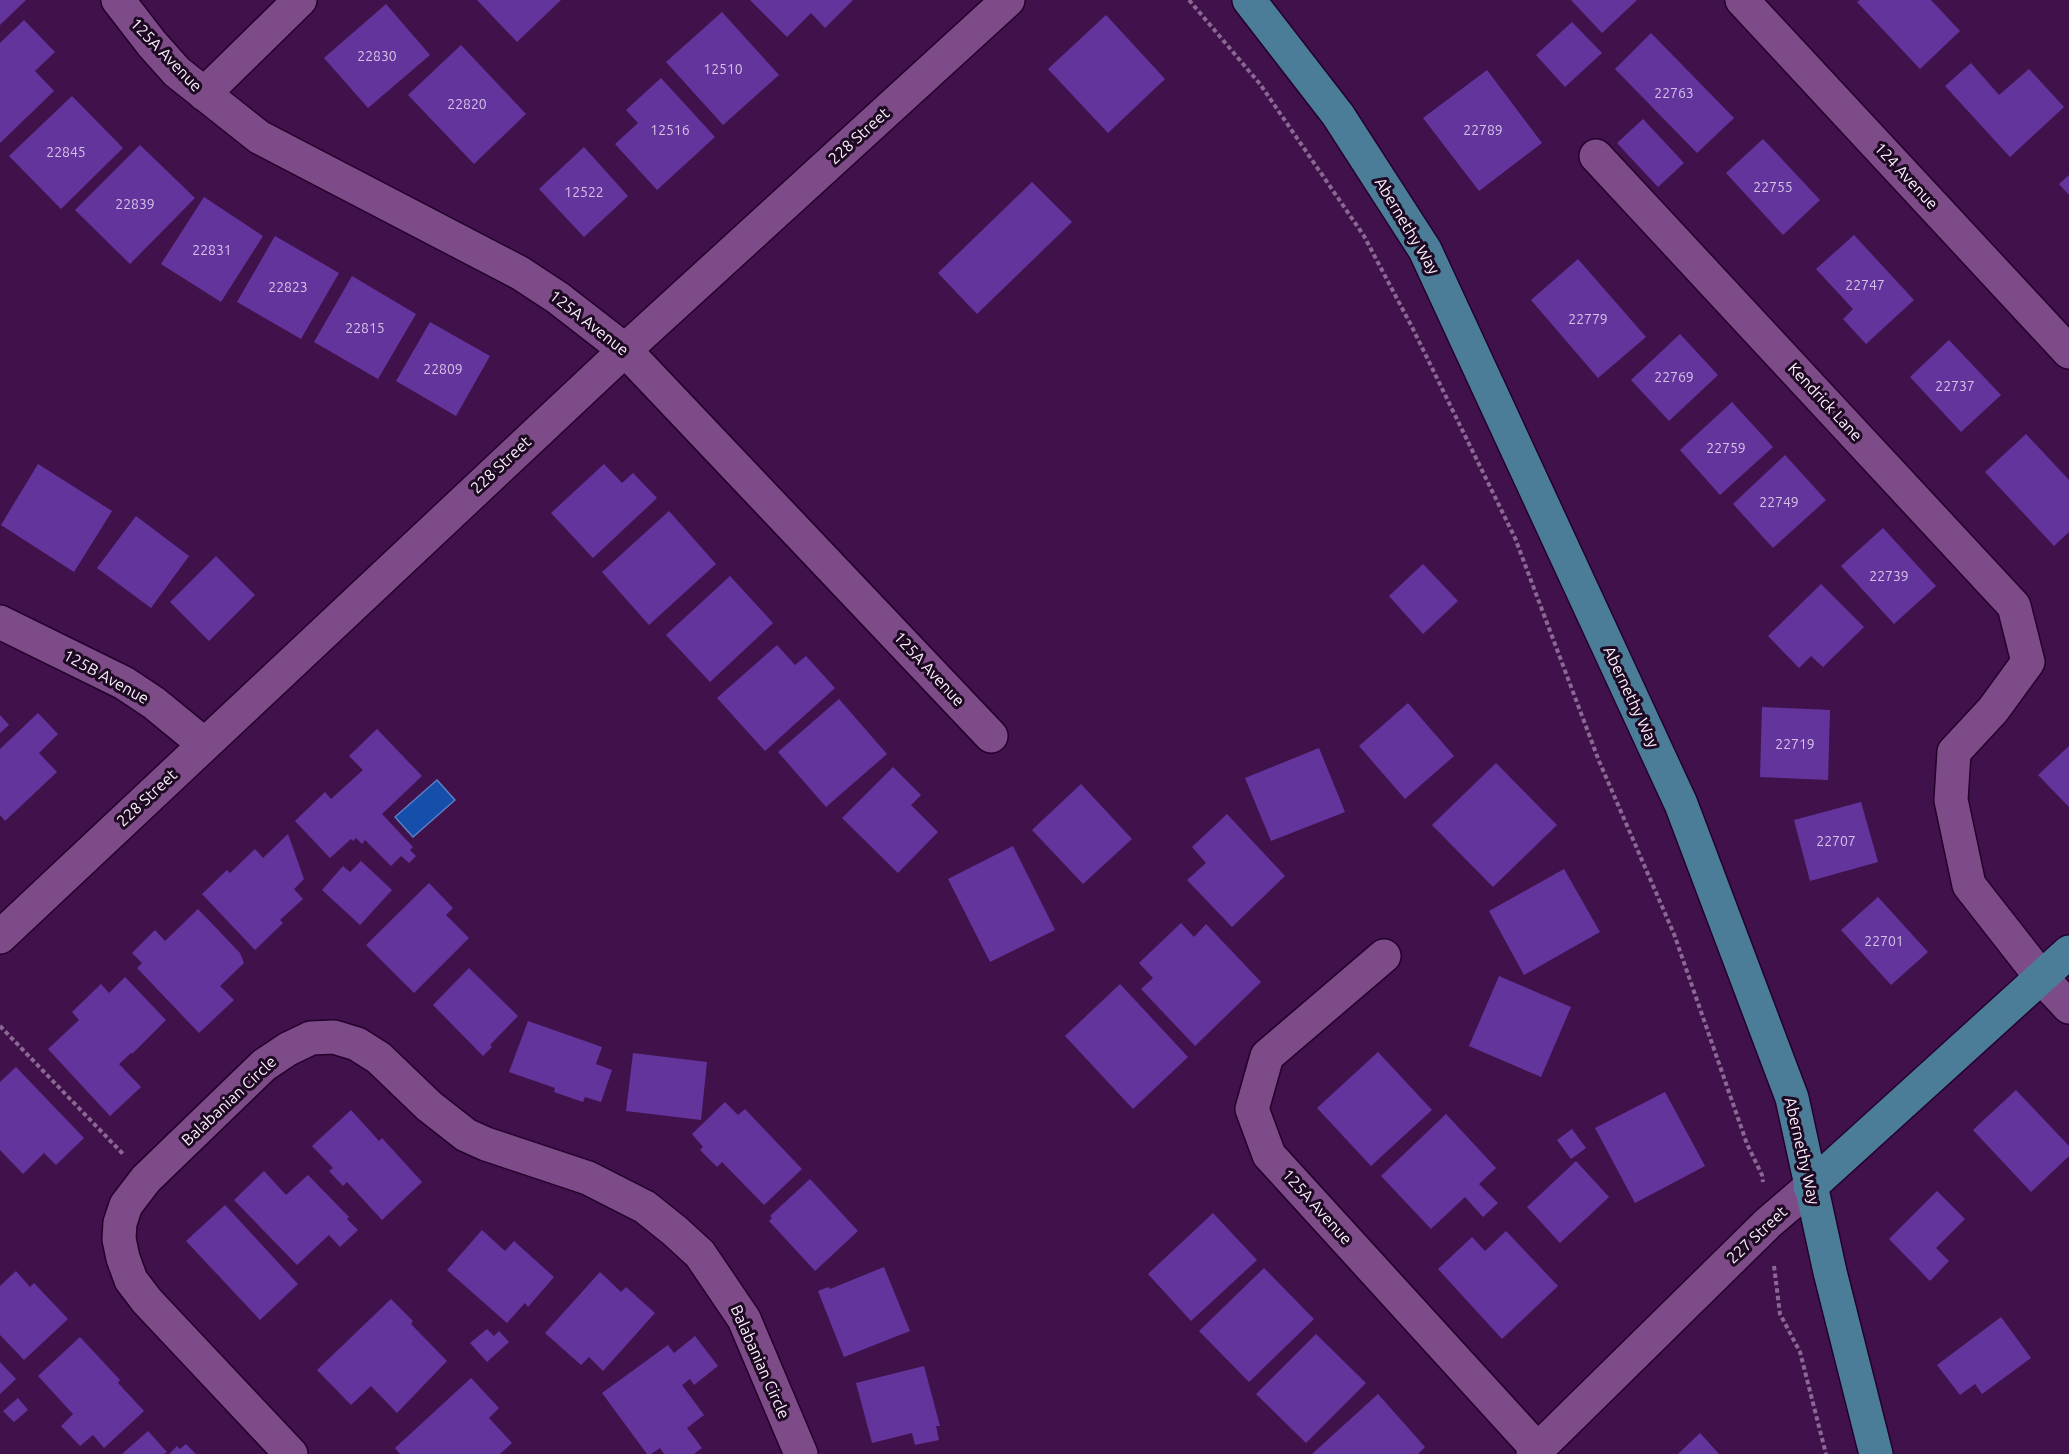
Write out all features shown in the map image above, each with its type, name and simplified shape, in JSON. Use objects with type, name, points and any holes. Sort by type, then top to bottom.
[{"type":"main road","name":"Abernethy Way","points":[[1250,0],[1338,115],[1425,250],[1681,804],[1791,1098],[1810,1187],[1876,1454]]},
{"type":"main road","name":"227 Street","points":[[1810,1187],[2069,952]]},
{"type":"street","name":"125A Avenue","points":[[118,0],[177,72],[259,137],[520,273],[558,298],[625,350],[991,736]]},
{"type":"street","points":[[204,94],[300,0]]},
{"type":"street","name":"228 Street","points":[[0,936],[625,350],[1008,0]]},
{"type":"street","name":"124 Avenue","points":[[1742,0],[2069,352]]},
{"type":"street","name":"Kendrick Lane","points":[[1596,156],[2014,606],[2028,662],[1993,710],[1954,752],[1950,800],[1968,885],[2041,977]]},
{"type":"street","name":"125B Avenue","points":[[0,622],[124,683],[154,703],[204,744]]},
{"type":"street","name":"125A Avenue","points":[[1384,956],[1267,1056],[1252,1109],[1269,1155],[1535,1452]]},
{"type":"street","points":[[2041,977],[2069,1007]]},
{"type":"street","name":"Balabanian Circle","points":[[291,1454],[147,1301],[131,1280],[119,1239],[120,1223],[126,1205],[146,1179],[264,1065],[288,1049],[311,1038],[334,1037],[357,1044],[379,1058],[429,1106],[466,1135],[486,1144],[588,1178],[645,1207],[675,1231],[700,1254],[744,1318],[801,1454]]},
{"type":"street","name":"227 Street","points":[[1535,1452],[1768,1223],[1810,1187]]},
{"type":"path","points":[[1189,0],[1260,84],[1364,236],[1412,327],[1510,527],[1599,761],[1674,934],[1744,1134],[1762,1175]]},
{"type":"path","points":[[0,1026],[146,1179]]},
{"type":"path","points":[[1780,1314],[1800,1352],[1826,1454]]},
{"type":"water","points":[[437,780],[455,800],[413,837],[395,817]]},
{"type":"building","points":[[0,0],[26,0],[0,25]]},
{"type":"building","points":[[477,0],[561,0],[517,42]]},
{"type":"building","points":[[750,0],[853,0],[825,28],[811,13],[787,37]]},
{"type":"building","points":[[1571,0],[1637,0],[1602,33]]},
{"type":"building","points":[[1860,0],[1931,0],[1960,31],[1920,69],[1857,2]]},
{"type":"building","points":[[386,4],[430,55],[368,108],[324,58]]},
{"type":"building","points":[[722,12],[779,75],[723,125],[666,62]]},
{"type":"building","points":[[1106,15],[1165,79],[1108,133],[1048,69]]},
{"type":"building","points":[[24,20],[55,52],[35,71],[54,91],[0,143],[0,43]]},
{"type":"building","points":[[1572,22],[1602,53],[1565,87],[1536,55]]},
{"type":"building","points":[[1651,33],[1734,118],[1697,153],[1615,69]]},
{"type":"building","points":[[461,45],[526,114],[474,164],[408,95]]},
{"type":"building","points":[[1971,63],[1999,95],[2029,69],[2064,107],[2010,157],[1945,86]]},
{"type":"building","points":[[1487,70],[1542,143],[1479,191],[1423,118]]},
{"type":"building","points":[[661,78],[715,137],[657,190],[615,144],[638,123],[626,110]]},
{"type":"building","points":[[72,96],[123,148],[61,209],[9,156]]},
{"type":"building","points":[[1643,119],[1684,163],[1658,187],[1617,143]]},
{"type":"building","points":[[1763,139],[1820,200],[1783,235],[1726,173]]},
{"type":"building","points":[[140,145],[195,198],[130,264],[75,210]]},
{"type":"building","points":[[584,147],[628,196],[584,237],[539,189]]},
{"type":"building","points":[[2069,175],[2069,195],[2059,184]]},
{"type":"building","points":[[1032,182],[1072,222],[977,314],[938,273]]},
{"type":"building","points":[[204,197],[263,236],[221,302],[161,264]]},
{"type":"building","points":[[1854,235],[1914,300],[1866,344],[1843,319],[1853,309],[1816,269]]},
{"type":"building","points":[[275,236],[339,273],[301,339],[237,302]]},
{"type":"building","points":[[1578,259],[1646,337],[1598,378],[1531,300]]},
{"type":"building","points":[[352,276],[416,314],[378,379],[314,342]]},
{"type":"building","points":[[430,322],[490,356],[456,416],[396,381]]},
{"type":"building","points":[[1680,334],[1718,375],[1669,421],[1631,380]]},
{"type":"building","points":[[1949,340],[2001,395],[1961,432],[1910,377]]},
{"type":"building","points":[[1732,402],[1773,447],[1720,495],[1680,450]]},
{"type":"building","points":[[2026,434],[2069,480],[2069,532],[2054,546],[1985,472]]},
{"type":"building","points":[[1785,455],[1826,500],[1773,548],[1733,504]]},
{"type":"building","points":[[38,464],[112,511],[74,572],[1,525]]},
{"type":"building","points":[[604,464],[622,483],[633,473],[657,498],[593,558],[551,513]]},
{"type":"building","points":[[669,511],[716,564],[649,625],[602,572]]},
{"type":"building","points":[[136,516],[189,556],[151,608],[97,568]]},
{"type":"building","points":[[1883,528],[1936,586],[1894,624],[1841,566]]},
{"type":"building","points":[[216,556],[255,595],[209,641],[170,602]]},
{"type":"building","points":[[1423,564],[1458,601],[1423,634],[1389,596]]},
{"type":"building","points":[[730,576],[773,623],[710,682],[666,635]]},
{"type":"building","points":[[1821,584],[1864,627],[1823,667],[1811,656],[1799,668],[1768,636]]},
{"type":"building","points":[[777,645],[795,665],[806,656],[835,688],[765,751],[717,698]]},
{"type":"building","points":[[839,699],[887,754],[826,807],[778,752]]},
{"type":"building","points":[[1408,703],[1454,756],[1405,799],[1359,746]]},
{"type":"building","points":[[1762,707],[1830,710],[1828,780],[1760,777]]},
{"type":"building","points":[[38,713],[58,734],[39,753],[57,772],[5,821],[0,815],[0,749]]},
{"type":"building","points":[[0,715],[9,725],[0,733]]},
{"type":"building","points":[[377,729],[422,776],[382,814],[413,847],[410,850],[416,856],[409,863],[401,856],[391,866],[365,840],[362,844],[356,838],[353,841],[351,839],[330,858],[295,821],[325,792],[331,799],[363,770],[349,756]]},
{"type":"building","points":[[2069,746],[2069,807],[2038,775]]},
{"type":"building","points":[[1319,748],[1345,812],[1271,841],[1245,778]]},
{"type":"building","points":[[1496,763],[1557,825],[1493,887],[1432,825]]},
{"type":"building","points":[[893,767],[921,795],[911,805],[938,832],[898,873],[842,818]]},
{"type":"building","points":[[1081,784],[1132,839],[1083,884],[1032,830]]},
{"type":"building","points":[[1861,802],[1878,862],[1810,881],[1794,820]]},
{"type":"building","points":[[1227,814],[1285,876],[1232,927],[1187,880],[1206,863],[1192,847]]},
{"type":"building","points":[[288,834],[304,879],[294,889],[303,899],[280,920],[283,923],[255,950],[202,894],[227,870],[230,873],[255,849],[263,858]]},
{"type":"building","points":[[1013,846],[1055,930],[990,962],[948,879]]},
{"type":"building","points":[[361,861],[392,890],[360,925],[322,890],[343,866],[350,872]]},
{"type":"building","points":[[1564,869],[1600,932],[1524,975],[1489,911]]},
{"type":"building","points":[[429,883],[453,908],[446,915],[469,938],[414,993],[366,945]]},
{"type":"building","points":[[1878,897],[1928,952],[1891,985],[1841,930]]},
{"type":"building","points":[[198,909],[240,953],[244,963],[220,986],[234,1000],[199,1033],[137,968],[142,963],[132,953],[155,930],[165,941]]},
{"type":"building","points":[[1181,923],[1194,937],[1206,924],[1261,982],[1195,1046],[1141,989],[1153,978],[1139,963]]},
{"type":"building","points":[[469,968],[518,1016],[490,1045],[492,1047],[483,1056],[433,1005]]},
{"type":"building","points":[[1499,976],[1571,1007],[1541,1077],[1469,1046]]},
{"type":"building","points":[[125,977],[166,1020],[119,1064],[141,1087],[110,1116],[48,1049],[79,1020],[72,1012],[101,984],[109,993]]},
{"type":"building","points":[[1120,984],[1188,1057],[1133,1109],[1065,1036]]},
{"type":"building","points":[[528,1021],[602,1047],[596,1064],[612,1070],[601,1102],[585,1097],[583,1102],[554,1092],[555,1088],[509,1072]]},
{"type":"building","points":[[1378,1052],[1432,1110],[1371,1166],[1317,1108]]},
{"type":"building","points":[[633,1053],[707,1062],[701,1120],[626,1111]]},
{"type":"building","points":[[16,1067],[84,1138],[56,1165],[44,1153],[23,1174],[0,1150],[0,1082]]},
{"type":"building","points":[[2016,1090],[2069,1146],[2069,1156],[2031,1192],[1973,1130]]},
{"type":"building","points":[[1665,1092],[1705,1166],[1635,1203],[1595,1128]]},
{"type":"building","points":[[725,1102],[738,1115],[745,1109],[802,1169],[764,1205],[722,1162],[717,1167],[700,1150],[703,1147],[692,1134]]},
{"type":"building","points":[[351,1110],[379,1141],[382,1138],[422,1182],[382,1220],[347,1182],[343,1186],[329,1171],[333,1168],[312,1146]]},
{"type":"building","points":[[1446,1114],[1496,1168],[1479,1184],[1498,1203],[1483,1217],[1465,1197],[1431,1229],[1381,1176]]},
{"type":"building","points":[[1572,1129],[1586,1148],[1571,1159],[1557,1140]]},
{"type":"building","points":[[1576,1161],[1609,1197],[1560,1243],[1527,1207]]},
{"type":"building","points":[[264,1171],[286,1195],[308,1175],[349,1217],[347,1219],[358,1230],[340,1247],[329,1235],[297,1265],[234,1200]]},
{"type":"building","points":[[810,1179],[858,1231],[815,1271],[769,1221],[772,1218],[770,1216]]},
{"type":"building","points":[[1937,1191],[1965,1219],[1936,1248],[1949,1261],[1930,1281],[1889,1239]]},
{"type":"building","points":[[225,1205],[298,1284],[260,1320],[186,1241]]},
{"type":"building","points":[[1213,1213],[1257,1260],[1191,1321],[1148,1274]]},
{"type":"building","points":[[482,1230],[505,1251],[514,1241],[554,1277],[528,1307],[525,1303],[507,1323],[447,1270]]},
{"type":"building","points":[[1506,1231],[1558,1286],[1502,1339],[1438,1269],[1472,1237],[1485,1251]]},
{"type":"building","points":[[884,1267],[910,1331],[844,1357],[818,1291],[828,1287],[830,1289]]},
{"type":"building","points":[[1264,1268],[1314,1319],[1249,1382],[1199,1331]]},
{"type":"building","points":[[16,1271],[30,1287],[34,1283],[68,1319],[24,1360],[0,1335],[0,1286]]},
{"type":"building","points":[[600,1272],[621,1292],[626,1287],[655,1313],[603,1371],[589,1357],[581,1365],[545,1333]]},
{"type":"building","points":[[391,1299],[413,1321],[411,1324],[447,1361],[397,1413],[371,1386],[351,1405],[317,1370]]},
{"type":"building","points":[[2001,1317],[2031,1358],[1982,1394],[1975,1384],[1960,1395],[1937,1365]]},
{"type":"building","points":[[487,1329],[494,1336],[499,1331],[509,1342],[487,1362],[470,1343]]},
{"type":"building","points":[[1316,1334],[1366,1383],[1306,1443],[1256,1394]]},
{"type":"building","points":[[695,1336],[718,1366],[694,1385],[690,1379],[682,1385],[704,1415],[687,1428],[702,1448],[694,1454],[664,1454],[660,1448],[647,1454],[602,1393],[668,1345],[674,1353]]},
{"type":"building","points":[[80,1337],[120,1380],[118,1383],[144,1411],[104,1448],[93,1435],[80,1446],[61,1426],[73,1414],[38,1376]]},
{"type":"building","points":[[0,1362],[16,1379],[0,1394]]},
{"type":"building","points":[[924,1366],[940,1426],[936,1426],[939,1440],[915,1445],[912,1433],[872,1443],[856,1383]]},
{"type":"building","points":[[471,1378],[499,1408],[489,1418],[512,1443],[500,1454],[400,1454],[395,1448]]},
{"type":"building","points":[[1378,1394],[1425,1447],[1418,1454],[1312,1454]]},
{"type":"building","points":[[18,1398],[28,1410],[14,1422],[3,1411]]},
{"type":"building","points":[[148,1431],[167,1452],[164,1454],[122,1454]]},
{"type":"building","points":[[1700,1433],[1719,1454],[1678,1454]]},
{"type":"building","points":[[186,1444],[196,1454],[169,1454],[177,1446],[180,1449]]}]
